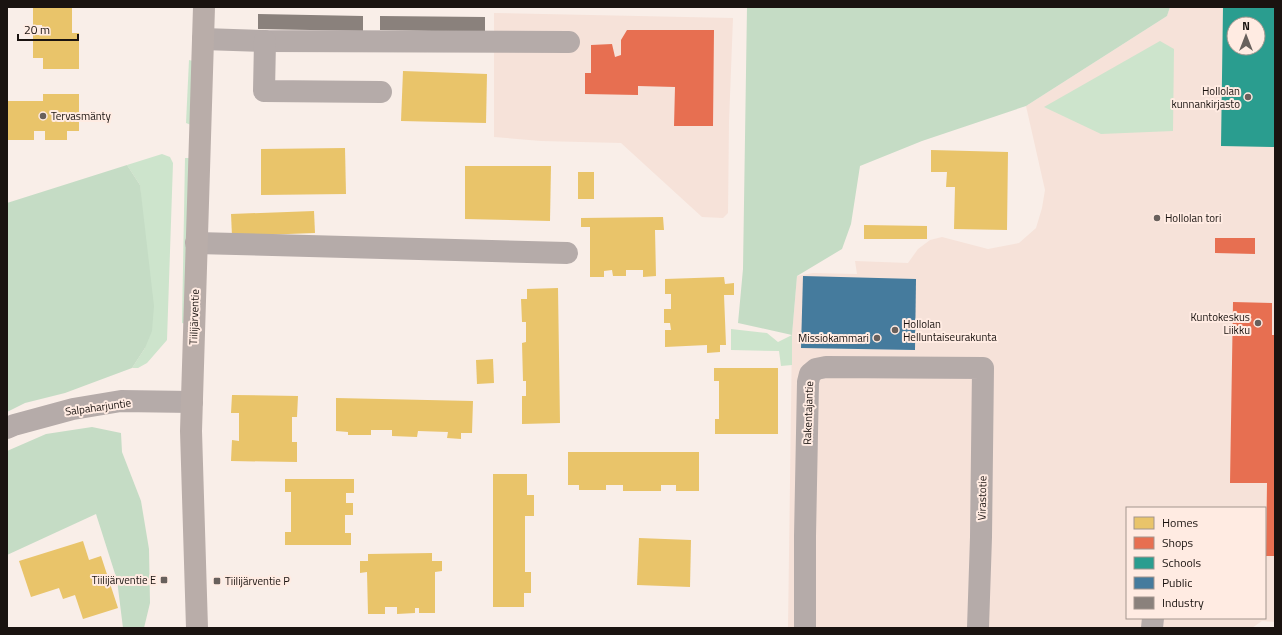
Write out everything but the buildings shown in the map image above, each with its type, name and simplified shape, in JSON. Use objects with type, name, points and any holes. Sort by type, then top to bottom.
[{"type":"main road","name":"Tiilijärventie","points":[[197,628],[191,431],[204,7]]},
{"type":"street","points":[[203,39],[265,41],[569,42]]},
{"type":"street","points":[[265,41],[264,91],[381,92]]},
{"type":"street","points":[[196,243],[567,253]]},
{"type":"street","name":"Rakentajantie","points":[[805,628],[807,425],[810,374],[816,369],[826,367],[983,368]]},
{"type":"street","name":"Virastotie","points":[[978,628],[981,537],[983,368]]},
{"type":"street","name":"Salpaharjuntie","points":[[7,428],[73,408],[121,402],[192,402]]},
{"type":"shaded area","points":[[1170,7],[1275,7],[1275,622],[1262,621],[1252,628],[788,628],[792,335],[797,276],[813,273],[857,274],[855,261],[908,263],[918,249],[930,240],[942,237],[988,249],[1019,243],[1036,228],[1042,208],[1045,190],[1026,106],[1167,16]]},
{"type":"shaded area","points":[[494,13],[733,18],[729,122],[728,213],[723,218],[702,217],[621,143],[541,141],[494,137]]},
{"type":"green space","points":[[747,7],[1170,7],[1167,16],[1026,106],[922,141],[860,166],[851,224],[842,249],[797,276],[792,335],[738,323],[743,269]]},
{"type":"green space","points":[[1160,41],[1174,49],[1173,131],[1101,134],[1044,107]]},
{"type":"green space","points":[[189,60],[193,61],[191,125],[186,123]]},
{"type":"green space","points":[[162,154],[170,157],[173,163],[167,340],[147,363],[138,368],[132,368],[145,348],[140,185],[127,165]]},
{"type":"green space","points":[[185,158],[191,158],[186,324],[182,323]]},
{"type":"green space","points":[[127,165],[140,185],[154,306],[152,331],[145,348],[132,368],[65,393],[25,403],[7,412],[7,203]]},
{"type":"green space","points":[[731,329],[767,333],[778,342],[792,335],[792,365],[781,366],[779,351],[731,350]]},
{"type":"green space","points":[[92,427],[121,433],[122,452],[141,501],[149,549],[150,603],[144,628],[123,628],[117,580],[96,514],[7,555],[7,451],[46,434]]},
{"type":"place","name":"Hollolan kunnankirjasto","points":[[1248,97]]},
{"type":"place","name":"Tervasmänty","points":[[43,116]]},
{"type":"place","name":"Hollolan tori","points":[[1157,218]]},
{"type":"place","name":"Kuntokeskus Liikku","points":[[1258,323]]},
{"type":"place","name":"Hollolan Helluntaiseurakunta","points":[[895,330]]},
{"type":"place","name":"Missiokammari","points":[[877,338]]},
{"type":"place","name":"Tiilijärventie E","points":[[164,580]]},
{"type":"place","name":"Tiilijärventie P","points":[[217,581]]}]
